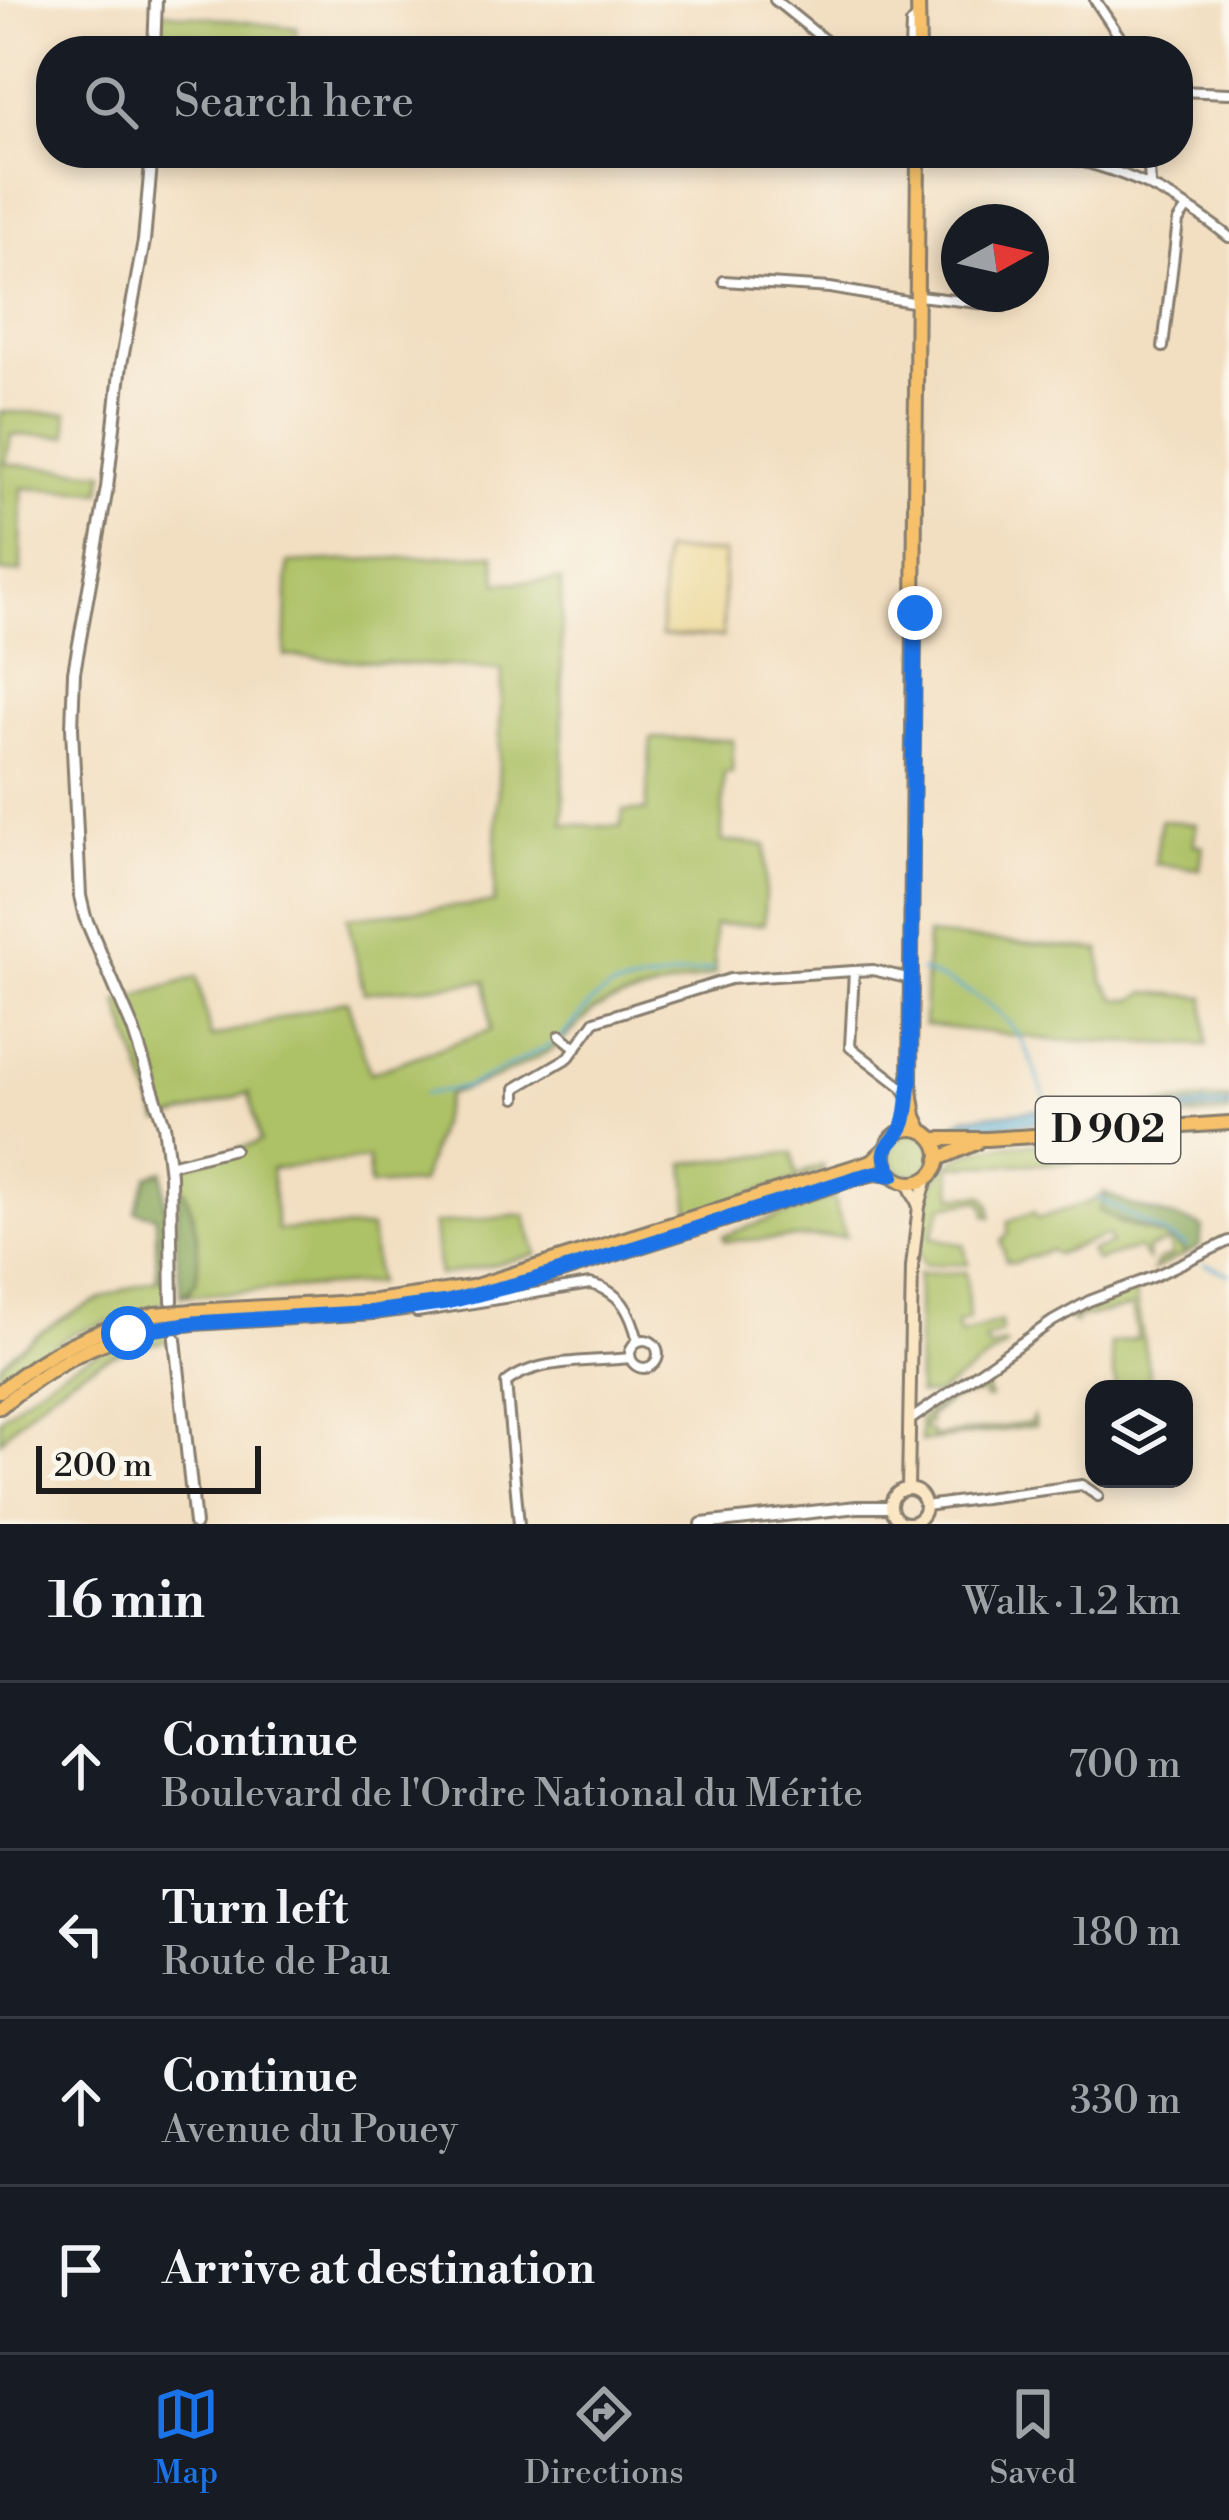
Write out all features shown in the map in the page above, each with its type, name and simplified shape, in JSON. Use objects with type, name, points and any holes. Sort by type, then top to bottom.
[{"type":"main road","points":[[0,1391],[65,1345],[109,1326],[472,1287],[872,1161],[901,1131],[909,1090],[912,979],[918,168]]},
{"type":"main road","points":[[908,1489],[912,1270],[919,1206],[938,1160],[909,1090]]},
{"type":"main road","name":"D 902","points":[[927,1135],[987,1139],[1229,1123]]},
{"type":"main road","points":[[901,1131],[927,1135]]},
{"type":"main road","name":"D 902","points":[[938,1160],[987,1139]]},
{"type":"main road","points":[[886,1148],[893,1175]]},
{"type":"main road","points":[[193,1317],[374,1312],[491,1292],[875,1173],[908,1183],[919,1206]]},
{"type":"main road","points":[[908,1183],[927,1178]]},
{"type":"main road","points":[[0,1408],[29,1382],[74,1354],[156,1321]]},
{"type":"main road","points":[[908,1489],[922,1496],[925,1506],[916,1522],[901,1522],[891,1507],[898,1492],[908,1489]]},
{"type":"street","points":[[155,36],[156,0]]},
{"type":"street","points":[[775,0],[819,36]]},
{"type":"street","points":[[1095,0],[1119,36]]},
{"type":"street","points":[[1193,92],[1229,93]]},
{"type":"street","points":[[150,168],[144,241],[121,364],[107,488],[82,614],[72,728],[80,896],[152,1077],[169,1165],[172,1301]]},
{"type":"street","points":[[1112,168],[1150,183],[1229,237]]},
{"type":"street","points":[[1149,168],[1150,183]]},
{"type":"street","points":[[1163,347],[1178,220],[1186,209]]},
{"type":"street","points":[[724,281],[941,302]]},
{"type":"street","points":[[516,1098],[516,1088],[569,1058],[595,1021],[730,979],[854,971],[890,972],[912,979]]},
{"type":"street","points":[[854,971],[850,1047],[909,1090]]},
{"type":"street","points":[[561,1037],[576,1048]]},
{"type":"street","points":[[169,1165],[234,1149]]},
{"type":"street","points":[[910,1420],[1023,1339],[1089,1301],[1229,1241]]},
{"type":"street","points":[[374,1312],[394,1315],[444,1309],[590,1284],[610,1290],[625,1304],[638,1341]]},
{"type":"street","points":[[175,1339],[195,1524]]},
{"type":"street","points":[[519,1524],[504,1392],[508,1380],[553,1366],[630,1358],[644,1368],[658,1358],[656,1345],[638,1341],[630,1358]]},
{"type":"street","points":[[911,1395],[937,1400]]},
{"type":"street","points":[[925,1506],[1082,1485],[1098,1496]]},
{"type":"street","points":[[702,1524],[891,1507]]},
{"type":"green space","points":[[163,12],[297,28],[296,36],[161,36]]},
{"type":"green space","points":[[0,412],[67,413],[68,436],[11,435],[6,464],[105,472],[101,492],[22,488],[21,572],[0,572]]},
{"type":"green space","points":[[494,554],[498,583],[561,580],[564,824],[621,827],[623,811],[646,811],[651,738],[733,740],[732,773],[724,773],[722,841],[766,845],[764,924],[714,925],[715,974],[609,1003],[593,1011],[555,1048],[496,1078],[448,1095],[421,1183],[370,1186],[368,1159],[271,1169],[277,1230],[371,1228],[377,1283],[181,1296],[190,1292],[194,1241],[189,1203],[179,1188],[181,1168],[260,1142],[249,1093],[159,1122],[118,1002],[197,977],[211,1038],[347,1000],[370,1073],[491,1030],[486,981],[364,993],[347,917],[494,903],[502,670],[285,656],[288,563]]},
{"type":"green space","points":[[1161,820],[1196,824],[1194,845],[1203,846],[1200,869],[1155,864]]},
{"type":"green space","points":[[927,935],[1100,950],[1103,981],[1116,999],[1134,1000],[1146,992],[1205,997],[1207,1045],[1053,1040],[924,1025]]},
{"type":"green space","points":[[1229,1098],[1229,1103],[1071,1117],[1073,1122],[1229,1109],[1229,1114],[1069,1126],[1062,1112]]},
{"type":"green space","points":[[912,1133],[927,1139],[933,1154],[927,1169],[912,1175],[897,1169],[891,1154],[897,1139]]},
{"type":"green space","points":[[1071,1142],[1081,1158],[1072,1163],[950,1166],[953,1196],[983,1195],[991,1217],[979,1200],[943,1206],[931,1237],[964,1245],[968,1264],[924,1265],[919,1255],[922,1219],[942,1171],[958,1158],[977,1150]]},
{"type":"green space","points":[[793,1153],[796,1175],[823,1165],[824,1171],[690,1215],[685,1163]]},
{"type":"green space","points":[[163,1171],[168,1277],[163,1280],[157,1279],[156,1216],[135,1211],[148,1176]]},
{"type":"green space","points":[[179,1188],[192,1213],[198,1259],[196,1283],[181,1296],[176,1243]]},
{"type":"green space","points":[[1106,1191],[1101,1201],[1118,1223],[1177,1241],[1186,1254],[1153,1270],[1158,1261],[1172,1256],[1169,1242],[1147,1249],[1148,1260],[1138,1248],[1096,1261],[1090,1251],[1111,1244],[1108,1235],[1056,1254],[1050,1250],[1006,1261],[1001,1242],[1008,1234],[1008,1221],[1034,1212],[1037,1219],[1093,1201]]},
{"type":"green space","points":[[1108,1194],[1198,1225],[1203,1228],[1199,1247],[1186,1254],[1169,1239],[1098,1210]]},
{"type":"green space","points":[[833,1197],[846,1236],[725,1241],[723,1236]]},
{"type":"green space","points":[[525,1215],[537,1255],[439,1276],[434,1224]]},
{"type":"green space","points":[[966,1272],[969,1319],[956,1324],[960,1335],[1001,1322],[1002,1332],[985,1340],[989,1349],[1006,1346],[936,1395],[918,1394],[918,1274]]},
{"type":"green space","points":[[168,1277],[168,1303],[73,1333],[0,1382],[0,1364],[58,1321],[123,1290]]},
{"type":"green space","points":[[1134,1288],[1150,1380],[1115,1380],[1110,1344],[1138,1338],[1132,1307],[1075,1319],[1075,1323],[1069,1319],[1092,1303]]},
{"type":"green space","points":[[170,1332],[170,1341],[121,1352],[76,1374],[0,1441],[0,1419],[58,1374],[100,1352]]},
{"type":"green space","points":[[986,1386],[990,1398],[985,1399],[983,1393],[953,1398],[928,1417],[925,1430],[932,1437],[1030,1423],[1033,1417],[1035,1426],[921,1442],[920,1419],[951,1395]]},
{"type":"sand","points":[[663,551],[724,553],[723,637],[661,636]]},
{"type":"water","points":[[1229,1103],[1229,1109],[1072,1122],[1071,1116]]},
{"type":"water","points":[[1043,1109],[1046,1122],[958,1129],[956,1123],[965,1117]]},
{"type":"waterway","points":[[424,1094],[467,1087],[560,1040],[592,1002],[611,989],[712,969]]},
{"type":"waterway","points":[[920,971],[978,997],[1013,1028],[1034,1068],[1055,1127]]},
{"type":"waterway","points":[[1063,1143],[1074,1160]]},
{"type":"waterway","points":[[1098,1198],[1186,1246]]},
{"type":"waterway","points":[[1205,1264],[1229,1274]]},
{"type":"route","points":[[128,1333],[447,1302],[533,1280],[859,1177],[893,1175],[886,1148],[906,1119],[910,1083],[915,613]]}]
